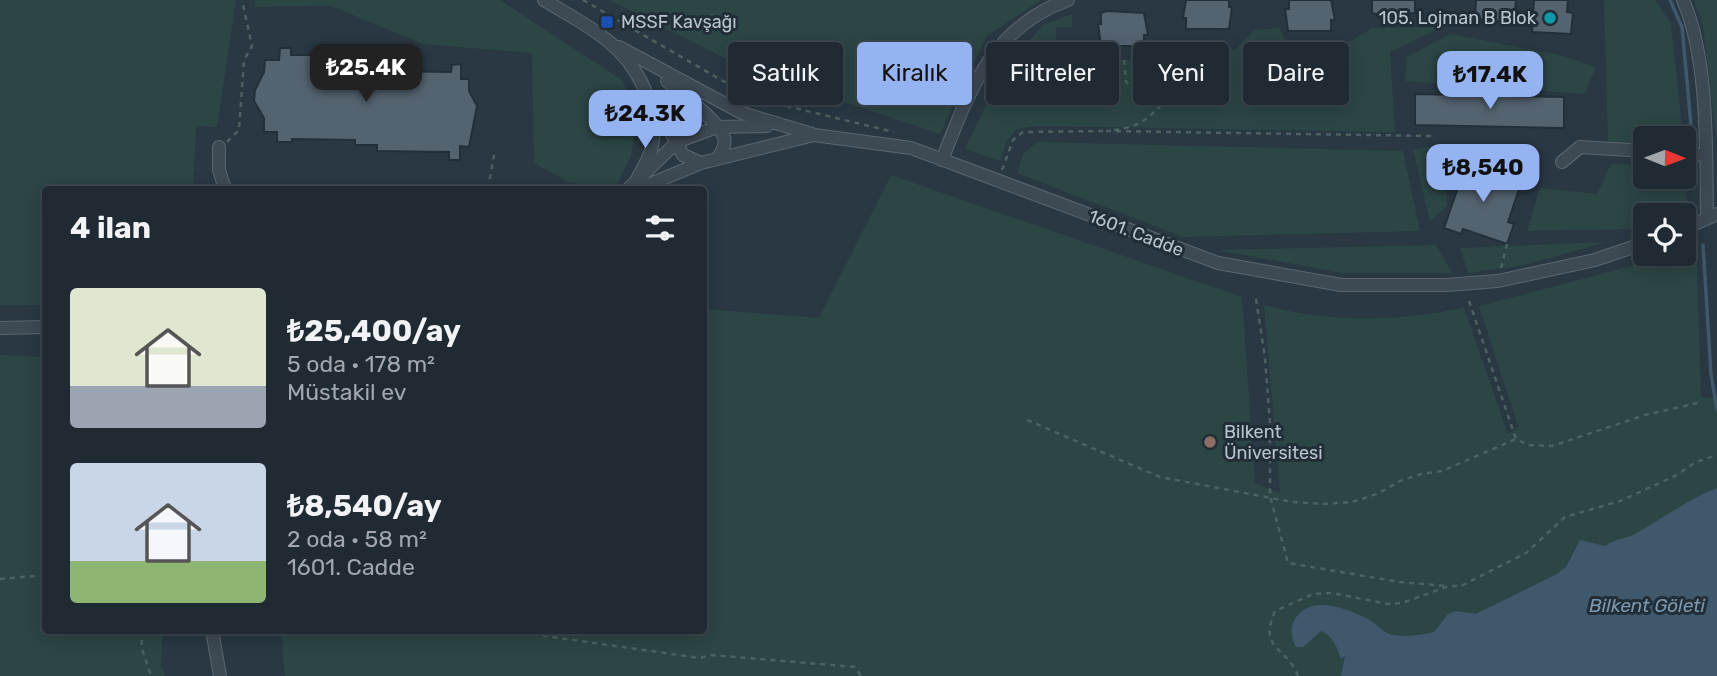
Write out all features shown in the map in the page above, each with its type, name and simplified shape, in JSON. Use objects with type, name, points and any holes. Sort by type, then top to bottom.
[{"type":"street","points":[[544,0],[648,65],[742,113],[814,135]]},
{"type":"street","points":[[942,160],[965,103],[990,55],[1023,23],[1068,0]]},
{"type":"street","points":[[1683,0],[1697,44],[1712,216],[1696,223]]},
{"type":"street","points":[[610,41],[641,81],[683,155],[701,163]]},
{"type":"street","points":[[648,65],[717,127],[724,138],[724,148],[718,158]]},
{"type":"street","points":[[634,186],[652,149],[654,133],[654,116],[641,81]]},
{"type":"street","points":[[634,186],[677,142],[717,127],[777,125]]},
{"type":"street","name":"1601. Cadde","points":[[634,186],[718,158],[814,135],[911,148],[1218,263],[1341,285],[1447,285],[1497,281],[1595,260],[1633,247]]},
{"type":"street","points":[[219,147],[219,170],[224,186]]},
{"type":"street","points":[[1562,162],[1580,148],[1633,150]]},
{"type":"street","points":[[1696,155],[1706,155]]},
{"type":"street","points":[[0,328],[42,327]]},
{"type":"street","points":[[213,634],[220,676]]},
{"type":"path","points":[[219,147],[239,130],[242,115],[244,60],[252,46],[242,0]]},
{"type":"path","points":[[583,0],[723,81],[778,104],[900,134]]},
{"type":"path","points":[[1124,60],[1126,82],[1133,86]]},
{"type":"path","points":[[1106,131],[1133,127],[1152,118],[1161,105]]},
{"type":"path","points":[[995,180],[1005,167],[1013,141],[1023,132],[1432,136]]},
{"type":"path","points":[[489,186],[494,155]]},
{"type":"path","points":[[1497,281],[1507,244]]},
{"type":"path","points":[[1256,299],[1267,384],[1270,496],[1288,563],[1400,582],[1461,586],[1526,553],[1565,517],[1620,501],[1675,476],[1696,462],[1717,455]]},
{"type":"path","points":[[1469,301],[1516,439],[1529,445],[1552,446],[1645,415],[1702,402]]},
{"type":"path","points":[[1027,420],[1160,477],[1313,503],[1352,502],[1421,474],[1442,471],[1516,439]]},
{"type":"path","points":[[0,579],[42,575]]},
{"type":"path","points":[[1298,676],[1290,659],[1272,646],[1268,637],[1275,611],[1313,594],[1332,593],[1388,604],[1402,603],[1448,586]]},
{"type":"path","points":[[141,634],[142,649],[151,676]]},
{"type":"path","points":[[532,634],[700,657],[711,655],[855,667],[861,676]]},
{"type":"green space","points":[[0,0],[236,0],[217,127],[196,126],[193,186],[42,186],[42,305],[0,305]]},
{"type":"green space","points":[[256,0],[500,0],[622,80],[638,115],[631,156],[616,186],[568,182],[534,163],[532,53],[423,44],[331,6],[254,7]]},
{"type":"green space","points":[[610,0],[1041,0],[987,36],[972,67],[972,42],[857,42],[857,105],[954,105],[940,134],[843,102],[843,42],[728,42],[728,60]]},
{"type":"green space","points":[[1604,0],[1655,0],[1671,23],[1682,126],[1633,126],[1633,144],[1608,143]]},
{"type":"green space","points":[[1694,0],[1717,0],[1717,146],[1703,26]]},
{"type":"green space","points":[[1072,14],[1072,27],[1056,27],[1056,42],[1028,42],[1043,25]]},
{"type":"green space","points":[[1442,27],[1390,52],[1395,132],[1037,126],[1017,129],[1007,141],[1000,161],[965,149],[986,105],[1119,105],[1119,59],[1133,60],[1133,105],[1229,105],[1229,50],[1236,49],[1254,30],[1279,28],[1287,42],[1243,42],[1243,105],[1349,105],[1349,42],[1372,28]]},
{"type":"green space","points":[[1450,34],[1560,55],[1596,67],[1584,94],[1405,81],[1407,57]]},
{"type":"green space","points":[[1037,142],[1403,151],[1420,231],[1183,237],[1017,173],[1024,153]]},
{"type":"green space","points":[[1433,146],[1497,153],[1495,161],[1446,158],[1447,206],[1430,221],[1413,150]]},
{"type":"green space","points":[[1611,164],[1633,165],[1633,189],[1685,189],[1686,203],[1633,203],[1633,229],[1527,231],[1540,188],[1597,194]]},
{"type":"green space","points":[[891,175],[1242,297],[1255,483],[1280,493],[1264,305],[1340,318],[1413,316],[1464,308],[1508,434],[1518,426],[1479,306],[1633,266],[1696,266],[1696,241],[1701,397],[1717,398],[1717,676],[285,676],[281,634],[707,634],[707,309],[819,318]]},
{"type":"green space","points":[[1606,242],[1525,265],[1468,273],[1460,248]]},
{"type":"green space","points":[[1436,245],[1452,273],[1343,273],[1217,250]]},
{"type":"green space","points":[[0,355],[42,357],[42,634],[163,634],[161,664],[165,676],[0,676]]},
{"type":"water","name":"Bilkent Göleti","points":[[1717,488],[1717,676],[1341,676],[1345,656],[1341,659],[1334,642],[1325,633],[1321,631],[1303,647],[1296,647],[1294,643],[1294,620],[1304,610],[1322,605],[1360,615],[1390,634],[1407,636],[1434,632],[1448,614],[1456,611],[1476,614],[1557,574],[1566,567],[1580,540],[1605,546],[1635,534],[1685,503]]},
{"type":"building","points":[[1186,0],[1229,0],[1229,7],[1232,7],[1229,29],[1186,29],[1186,18],[1183,18]]},
{"type":"building","points":[[1289,0],[1331,0],[1335,20],[1331,20],[1331,31],[1288,31],[1285,9],[1289,9]]},
{"type":"building","points":[[1372,0],[1415,0],[1415,13],[1378,15],[1372,13]]},
{"type":"building","points":[[1476,0],[1516,0],[1514,23],[1475,19]]},
{"type":"building","name":"105. Lojman B Blok","points":[[1534,0],[1568,0],[1567,12],[1573,13],[1571,34],[1532,32]]},
{"type":"building","points":[[1101,13],[1144,13],[1148,35],[1144,35],[1144,42],[1133,42],[1133,46],[1119,46],[1119,42],[1100,42],[1098,24],[1101,24]]},
{"type":"building","points":[[280,48],[291,48],[291,55],[355,55],[355,49],[366,48],[366,61],[386,61],[386,71],[451,72],[452,65],[461,64],[461,79],[469,79],[469,91],[477,106],[469,147],[460,146],[460,160],[449,160],[449,152],[377,151],[377,145],[355,145],[355,140],[292,139],[292,142],[277,142],[277,132],[264,132],[264,118],[254,101],[255,90],[264,72],[265,60],[279,60]]},
{"type":"building","points":[[1415,94],[1564,97],[1564,128],[1415,125]]},
{"type":"building","points":[[1462,163],[1521,183],[1508,222],[1514,224],[1507,244],[1463,229],[1461,234],[1444,228],[1461,179],[1457,178]]},
{"type":"waterway","points":[[1670,0],[1682,27],[1691,126]]},
{"type":"waterway","points":[[1703,245],[1711,374],[1717,410]]},
{"type":"place","name":"105. Lojman B Blok","points":[[1550,18]]},
{"type":"place","name":"MSSF Kavşağı","points":[[607,22]]},
{"type":"place","name":"Bilkent Üniversitesi","points":[[1210,442]]}]
